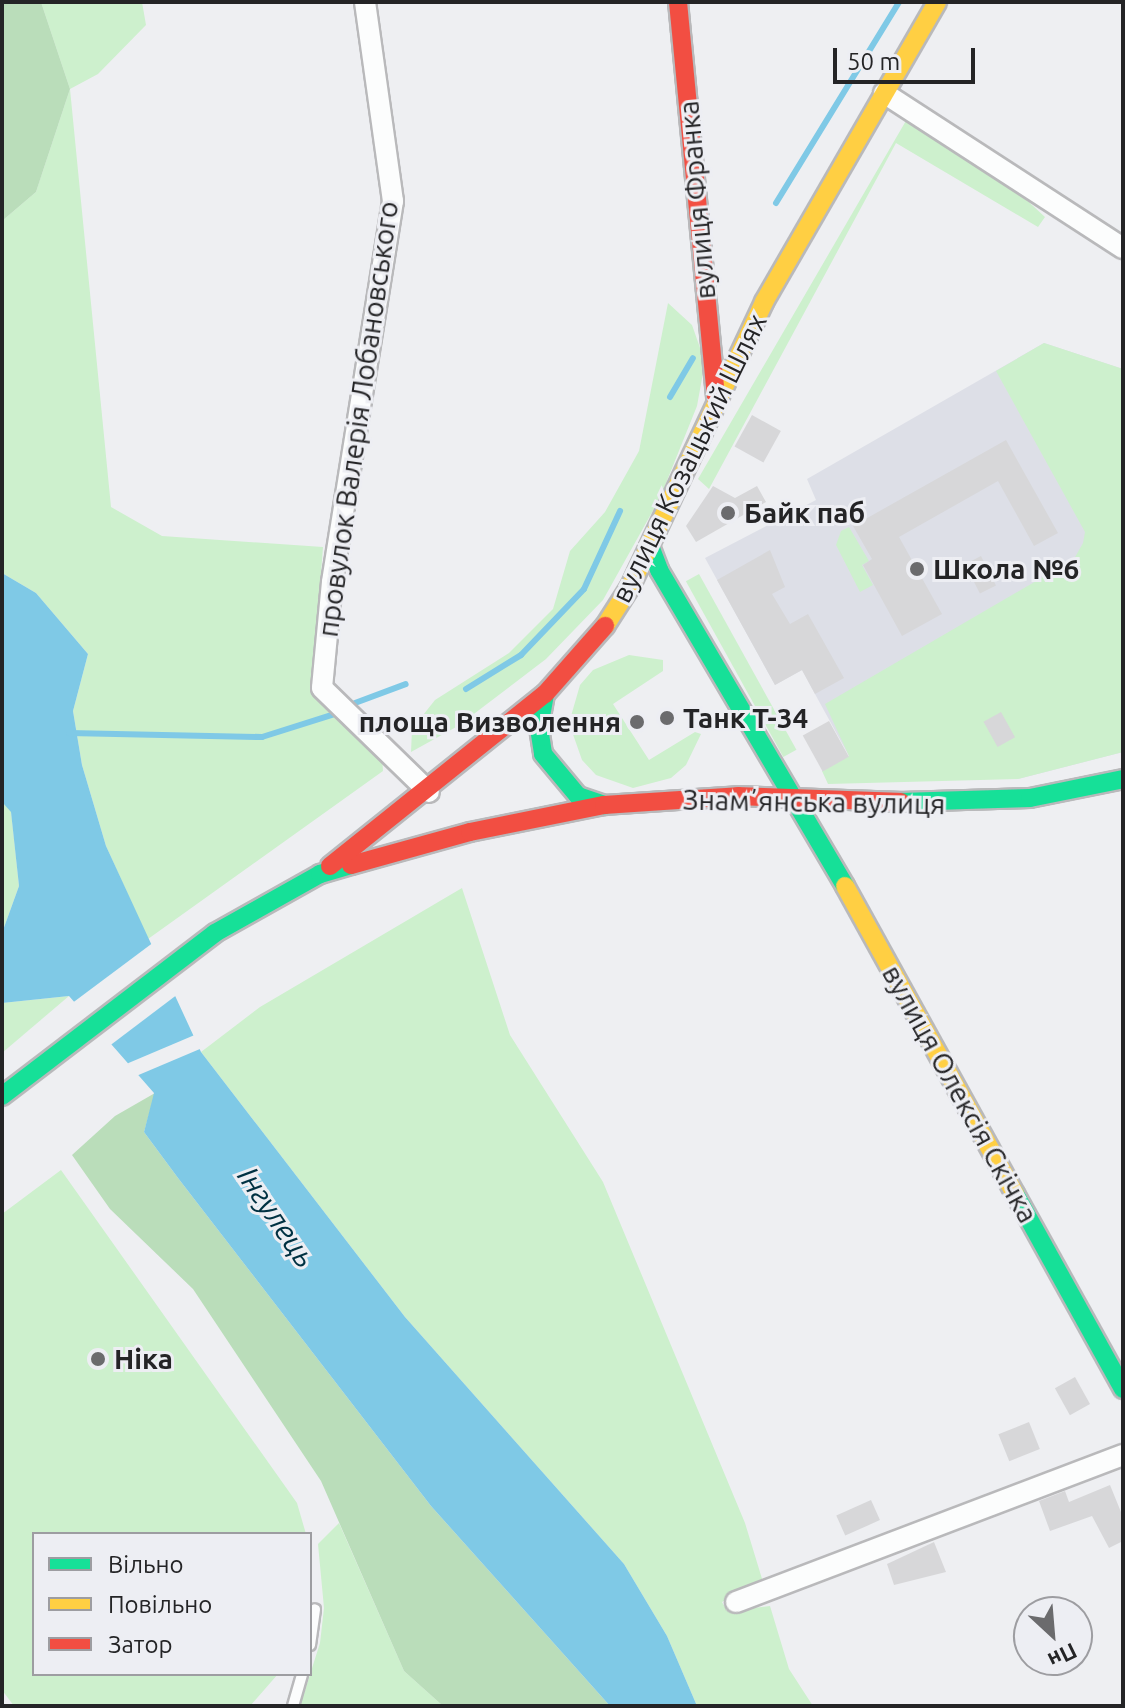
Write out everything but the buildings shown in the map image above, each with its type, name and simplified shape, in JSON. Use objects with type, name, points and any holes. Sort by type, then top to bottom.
[{"type":"main road","name":"вулиця Франка","points":[[678,2],[716,398]]},
{"type":"main road","name":"вулиця Козацький Шлях","points":[[320,874],[429,792],[545,694],[603,629],[650,546],[716,398],[937,2]]},
{"type":"main road","name":"вулиця Олексія Скічка","points":[[650,546],[682,610],[796,798],[1123,1389]]},
{"type":"main road","points":[[545,694],[539,728],[543,754],[578,796],[604,805]]},
{"type":"main road","name":"Знамʼянська вулиця","points":[[320,874],[470,832],[604,805],[738,796],[945,804],[1030,798],[1123,779]]},
{"type":"main road","points":[[2,1096],[43,1061],[215,933],[320,874]]},
{"type":"street","name":"провулок Валерія Лобановського","points":[[365,2],[393,201],[332,582],[322,688],[429,792]]},
{"type":"street","points":[[884,93],[1123,248]]},
{"type":"street","points":[[736,1602],[1123,1455]]},
{"type":"lane","points":[[312,1631],[315,1609]]},
{"type":"lane","points":[[293,1706],[301,1676]]},
{"type":"shaded area","name":"Школа №6","points":[[1044,343],[1123,369],[1123,752],[1018,779],[822,771],[849,756],[802,670],[775,685],[705,558],[816,500],[807,479]]},
{"type":"green space","points":[[2,2],[41,2],[70,89],[36,192],[2,221]]},
{"type":"green space","points":[[41,2],[142,2],[146,25],[98,74],[70,89]]},
{"type":"green space","points":[[70,89],[111,507],[162,536],[323,547],[312,691],[382,756],[383,771],[148,939],[106,846],[82,765],[73,711],[88,654],[36,593],[2,573],[2,221],[36,192]]},
{"type":"green space","points":[[907,119],[1007,182],[1045,217],[1038,227],[896,143],[709,489],[698,479]]},
{"type":"green space","points":[[668,303],[692,325],[705,362],[697,406],[660,498],[603,600],[546,659],[458,726],[411,752],[412,729],[435,700],[509,653],[553,609],[570,551],[605,512],[639,451]]},
{"type":"green space","points":[[1044,343],[1123,369],[1123,752],[1018,779],[828,784],[822,771],[849,756],[825,704],[1074,559],[1083,543],[1085,532],[996,371]]},
{"type":"green space","points":[[849,527],[869,561],[862,565],[873,585],[860,592],[836,545],[841,531]]},
{"type":"green space","points":[[699,574],[796,750],[783,757],[686,581]]},
{"type":"green space","name":"площа Визволення","points":[[629,655],[663,660],[663,671],[613,704],[649,760],[695,732],[701,734],[686,765],[671,778],[633,788],[596,775],[582,760],[569,723],[580,685],[593,670]]},
{"type":"green space","points":[[2,802],[11,811],[19,886],[2,933]]},
{"type":"green space","points":[[462,888],[510,1035],[603,1182],[745,1523],[763,1582],[722,1602],[727,1611],[770,1606],[789,1669],[813,1706],[697,1706],[667,1636],[624,1564],[405,1317],[201,1052],[260,1007]]},
{"type":"green space","points":[[69,996],[2,1053],[2,1003]]},
{"type":"green space","points":[[155,1093],[144,1132],[178,1178],[431,1506],[610,1706],[443,1706],[404,1671],[321,1481],[193,1289],[110,1209],[72,1155],[115,1116]]},
{"type":"green space","name":"Ніка","points":[[61,1170],[297,1503],[305,1532],[32,1532],[32,1676],[276,1676],[250,1706],[14,1706],[2,1690],[2,1214]]},
{"type":"green space","points":[[339,1523],[404,1671],[443,1706],[300,1706],[312,1676],[324,1608],[318,1544]]},
{"type":"water","name":"Інгулець","points":[[2,573],[36,593],[88,654],[73,711],[82,765],[106,846],[201,1052],[405,1317],[624,1564],[667,1636],[697,1706],[610,1706],[431,1506],[178,1178],[144,1132],[154,1093],[69,996],[2,1003],[2,933],[19,886],[11,812],[2,802]]},
{"type":"pier","points":[[154,942],[178,994],[108,1047],[71,1004]]},
{"type":"pier","points":[[197,1034],[203,1048],[134,1077],[128,1063]]},
{"type":"waterway","points":[[776,203],[899,2]]},
{"type":"waterway","points":[[670,397],[693,358]]},
{"type":"waterway","points":[[466,689],[521,655],[584,589],[620,511]]},
{"type":"waterway","points":[[355,703],[406,684]]},
{"type":"waterway","points":[[69,733],[262,737],[338,713]]},
{"type":"traffic: fast","points":[[650,546],[659,570],[845,886]]},
{"type":"traffic: fast","points":[[545,694],[539,728],[543,754],[578,796],[604,805]]},
{"type":"traffic: fast","points":[[901,802],[1030,798],[1123,779]]},
{"type":"traffic: fast","points":[[2,1096],[215,933],[320,874],[351,865]]},
{"type":"traffic: fast","points":[[1015,1194],[1123,1389]]},
{"type":"traffic: slow","points":[[605,626],[630,587],[764,302],[937,2]]},
{"type":"traffic: slow","points":[[845,886],[1015,1194]]},
{"type":"traffic: jam","points":[[678,2],[716,397]]},
{"type":"traffic: jam","points":[[330,866],[545,694],[605,626]]},
{"type":"traffic: jam","points":[[351,865],[470,832],[604,805],[738,796],[901,802]]},
{"type":"place","name":"Байк паб","points":[[728,513]]},
{"type":"place","name":"Школа №6","points":[[917,569]]},
{"type":"place","name":"Танк Т-34","points":[[667,718]]},
{"type":"place","name":"площа Визволення","points":[[637,722]]},
{"type":"place","name":"Ніка","points":[[98,1359]]}]
